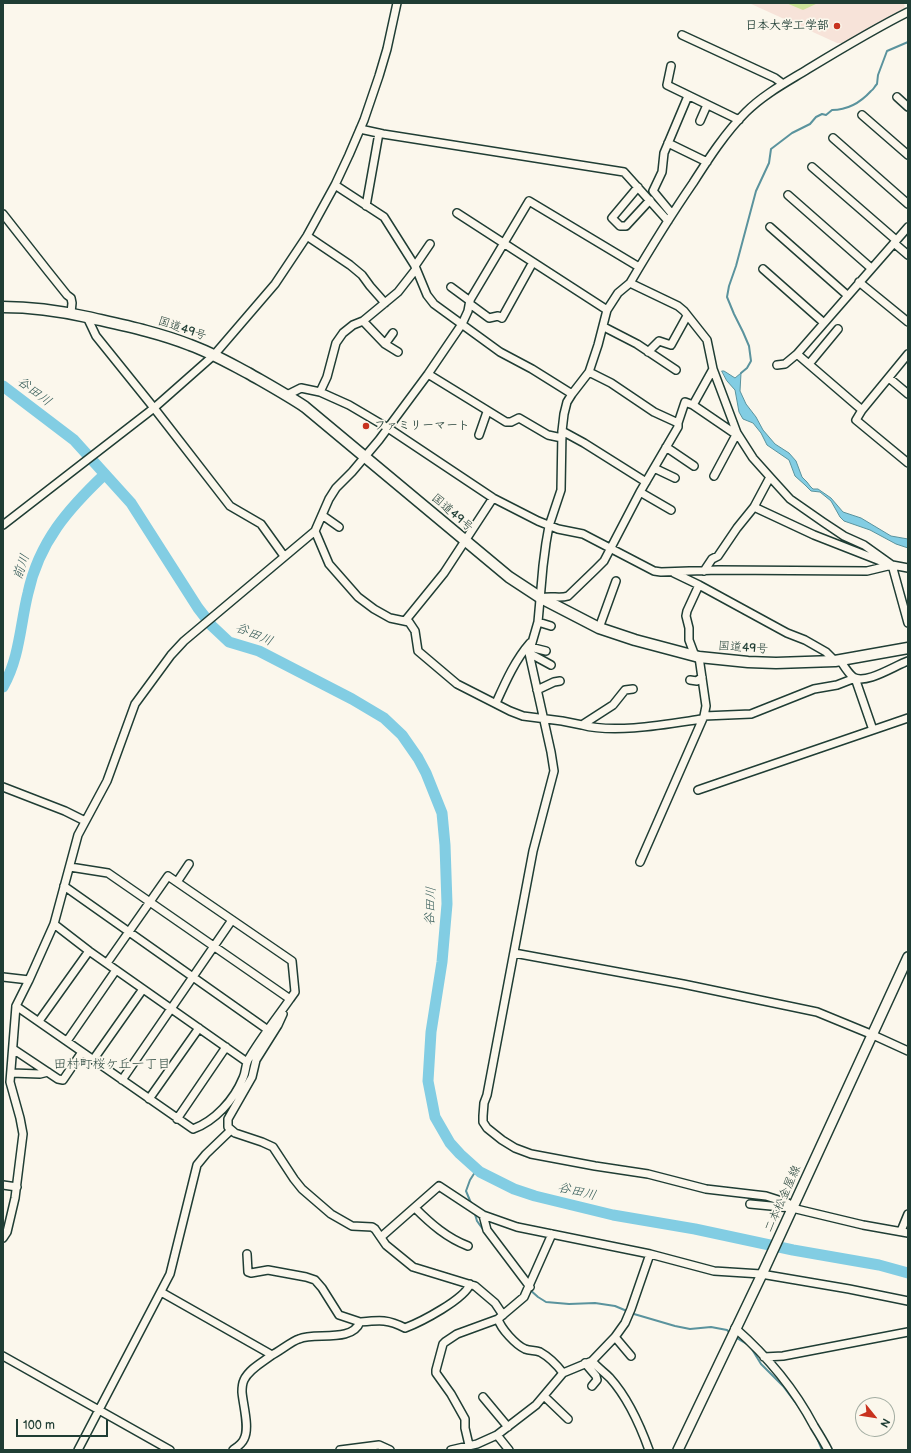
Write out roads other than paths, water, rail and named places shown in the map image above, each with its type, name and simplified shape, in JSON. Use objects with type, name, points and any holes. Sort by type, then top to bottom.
[{"type":"highway","name":"国道49号","points":[[3,307],[35,308],[71,313],[119,323],[163,335],[214,355],[287,395],[311,411],[508,577],[541,598],[599,628],[635,640],[697,656],[748,662],[776,663],[837,661],[908,648]]},
{"type":"main road","name":"二本松金屋線","points":[[678,1450],[791,1211],[908,957]]},
{"type":"street","points":[[3,525],[154,408],[214,355],[275,284],[307,236],[335,185],[360,129],[372,99],[387,49],[397,3]]},
{"type":"street","points":[[791,1211],[788,1203],[766,1196],[706,1189],[648,1174],[531,1154],[508,1144],[487,1128],[483,1122],[484,1103],[533,852],[554,771],[537,690],[530,647],[538,622],[543,566],[549,526],[561,490],[562,434],[565,409],[572,394],[589,372],[604,327],[607,310],[618,294],[630,283],[707,162],[739,120],[756,103],[783,84],[875,28],[908,12],[907,3]]},
{"type":"street","points":[[682,35],[776,78],[783,84]]},
{"type":"street","points":[[672,66],[667,85],[739,120]]},
{"type":"street","points":[[670,218],[653,191],[662,172],[664,153],[688,96]]},
{"type":"street","points":[[897,96],[908,106]]},
{"type":"street","points":[[700,120],[707,105]]},
{"type":"street","points":[[862,114],[908,155]]},
{"type":"street","points":[[360,129],[624,172],[650,200],[670,218]]},
{"type":"street","points":[[366,206],[379,133]]},
{"type":"street","points":[[833,138],[908,204]]},
{"type":"street","points":[[668,143],[707,162]]},
{"type":"street","points":[[812,167],[908,255]]},
{"type":"street","points":[[335,185],[384,217],[416,268],[430,299],[500,352],[532,369],[572,394]]},
{"type":"street","points":[[638,187],[612,218],[620,226],[626,226],[650,200]]},
{"type":"street","points":[[788,195],[871,268]]},
{"type":"street","points":[[3,1238],[7,1232],[17,1187],[23,1134],[20,1118],[7,1082],[11,1073],[16,1006],[30,980],[54,924],[77,840],[84,821],[107,781],[135,704],[171,655],[184,642],[315,531],[336,488],[365,457],[388,428],[428,374],[462,324],[470,303],[529,201],[639,267]]},
{"type":"street","points":[[457,213],[607,310]]},
{"type":"street","points":[[3,214],[67,295],[72,298],[71,313]]},
{"type":"street","points":[[770,227],[847,296]]},
{"type":"street","points":[[777,365],[784,364],[797,354],[908,227]]},
{"type":"street","points":[[307,236],[350,265],[362,275],[385,303]]},
{"type":"street","points":[[320,392],[327,377],[338,339],[352,325],[363,321],[398,292],[416,268],[430,244]]},
{"type":"street","points":[[450,287],[489,318],[498,316],[502,318],[533,262]]},
{"type":"street","points":[[763,269],[824,323]]},
{"type":"street","points":[[859,282],[908,322]]},
{"type":"street","points":[[630,283],[678,306],[684,311],[707,340],[713,368],[737,433],[753,458],[790,499],[822,522],[844,536],[864,545],[892,565],[908,623]]},
{"type":"street","points":[[648,352],[659,341],[671,345],[688,316]]},
{"type":"street","points":[[87,317],[96,336],[230,506],[261,524],[284,556]]},
{"type":"street","points":[[363,321],[384,344],[398,352]]},
{"type":"street","points":[[604,327],[637,344],[676,370]]},
{"type":"street","points":[[809,364],[838,329]]},
{"type":"street","points":[[384,344],[393,333]]},
{"type":"street","points":[[797,354],[862,410]]},
{"type":"street","points":[[908,354],[862,410],[856,420],[908,463]]},
{"type":"street","points":[[693,405],[713,368]]},
{"type":"street","points":[[589,372],[611,383],[654,412],[678,423]]},
{"type":"street","points":[[428,374],[508,423],[519,418],[548,435],[562,434],[584,443],[646,482]]},
{"type":"street","points":[[889,378],[908,394]]},
{"type":"street","points":[[287,395],[301,388],[320,392],[349,404],[388,428],[493,498],[549,526],[583,534],[654,570],[661,572],[867,571],[892,565]]},
{"type":"street","points":[[541,598],[549,595],[563,598],[573,592],[596,570],[611,548],[623,521],[678,427],[685,402],[693,405],[734,433],[737,433]]},
{"type":"street","points":[[479,435],[488,412]]},
{"type":"street","points":[[714,476],[737,433]]},
{"type":"street","points":[[666,447],[694,466]]},
{"type":"street","points":[[654,468],[675,478]]},
{"type":"street","points":[[704,571],[712,558],[718,556],[737,528],[754,507],[770,477]]},
{"type":"street","points":[[640,492],[671,510]]},
{"type":"street","points":[[406,621],[444,573],[493,498]]},
{"type":"street","points":[[754,507],[814,535],[874,560],[908,568]]},
{"type":"street","points":[[322,515],[339,527]]},
{"type":"street","points":[[315,531],[329,564],[358,597],[374,609],[390,618],[406,621],[414,629],[418,651],[420,654],[457,684],[523,716],[543,720],[562,721],[594,728],[634,728],[703,718],[751,714],[814,689],[837,685],[856,678]]},
{"type":"street","points":[[672,572],[826,652],[856,678],[864,680],[884,673],[908,661]]},
{"type":"street","points":[[599,628],[616,581]]},
{"type":"street","points":[[640,862],[703,718],[706,706],[702,677],[697,656],[689,640],[686,616],[699,585]]},
{"type":"street","points":[[538,622],[551,626]]},
{"type":"street","points":[[496,703],[525,649],[530,647],[546,651]]},
{"type":"street","points":[[530,647],[551,665]]},
{"type":"street","points":[[690,680],[697,681],[702,677]]},
{"type":"street","points":[[856,678],[873,730]]},
{"type":"street","points":[[537,690],[554,682],[560,681]]},
{"type":"street","points":[[582,726],[613,705],[625,690],[633,689]]},
{"type":"street","points":[[698,790],[908,718]]},
{"type":"street","points":[[3,787],[66,811],[84,821]]},
{"type":"street","points":[[177,882],[189,864]]},
{"type":"street","points":[[70,867],[108,873],[290,999]]},
{"type":"street","points":[[16,1006],[193,1129],[208,1123],[223,1108],[243,1078],[247,1062],[295,992],[292,961],[168,876],[107,963]]},
{"type":"street","points":[[64,886],[268,1030]]},
{"type":"street","points":[[122,1080],[232,920]]},
{"type":"street","points":[[54,924],[89,951],[247,1062]]},
{"type":"street","points":[[39,1021],[89,951]]},
{"type":"street","points":[[514,953],[683,984],[817,1012],[873,1034],[908,1051]]},
{"type":"street","points":[[66,1041],[116,970]]},
{"type":"street","points":[[3,977],[30,980]]},
{"type":"street","points":[[93,1060],[143,989]]},
{"type":"street","points":[[285,1006],[281,1019],[256,1060],[252,1077],[228,1119],[227,1124],[230,1130],[239,1135],[271,1146],[294,1179],[331,1214],[352,1226],[372,1227],[386,1245],[414,1267],[470,1284],[480,1289],[495,1303],[504,1331],[520,1346],[542,1353],[563,1373]]},
{"type":"street","points":[[149,1099],[199,1028]]},
{"type":"street","points":[[177,1119],[226,1047]]},
{"type":"street","points":[[13,1049],[58,1079],[63,1080],[82,1052]]},
{"type":"street","points":[[11,1073],[40,1074],[48,1072]]},
{"type":"street","points":[[78,1450],[170,1274],[197,1165],[230,1130]]},
{"type":"street","points":[[3,1185],[17,1187]]},
{"type":"street","points":[[381,1237],[439,1186],[483,1215],[517,1227],[601,1243],[714,1271],[762,1272],[908,1301]]},
{"type":"street","points":[[750,1204],[904,1232],[908,1214]]},
{"type":"street","points":[[415,1208],[441,1232],[456,1242],[468,1246]]},
{"type":"street","points":[[483,1215],[487,1230],[530,1287]]},
{"type":"street","points":[[469,1446],[465,1428],[465,1419],[451,1394],[436,1374],[436,1365],[443,1344],[457,1334],[500,1317],[524,1297],[530,1287],[552,1234]]},
{"type":"street","points":[[247,1254],[248,1272],[268,1270],[306,1276],[315,1280],[322,1288],[338,1315],[360,1322],[376,1320],[393,1322],[405,1328],[426,1318],[458,1299],[469,1288],[470,1284]]},
{"type":"street","points":[[451,1450],[469,1446],[497,1435],[536,1405],[563,1373],[588,1362],[615,1337],[625,1323],[631,1309],[650,1254]]},
{"type":"street","points":[[160,1292],[272,1355]]},
{"type":"street","points":[[233,1450],[242,1443],[246,1434],[242,1386],[244,1380],[257,1366],[297,1339],[306,1336],[336,1336],[356,1329],[360,1322]]},
{"type":"street","points":[[735,1328],[755,1346],[784,1378],[805,1409],[828,1450]]},
{"type":"street","points":[[764,1357],[783,1356],[908,1332]]},
{"type":"street","points":[[615,1337],[631,1356]]},
{"type":"street","points":[[3,1356],[170,1450]]},
{"type":"street","points":[[588,1362],[597,1380],[592,1386]]},
{"type":"street","points":[[588,1362],[609,1378],[627,1402],[643,1432],[649,1450]]},
{"type":"street","points":[[544,1396],[568,1419]]},
{"type":"street","points":[[484,1397],[508,1427]]},
{"type":"street","points":[[497,1435],[510,1450]]},
{"type":"street","points":[[340,1450],[379,1445],[390,1450]]},
{"type":"water","points":[[722,371],[735,378],[741,373],[740,391],[746,404],[756,417],[763,430],[775,444],[789,453],[796,461],[802,477],[813,489],[818,489],[831,498],[843,512],[861,518],[891,536],[908,539],[908,548],[896,544],[870,530],[844,521],[831,501],[820,492],[811,491],[795,476],[789,460],[767,445],[761,433],[753,423],[743,419],[739,412],[735,390],[727,381]]},
{"type":"waterway","points":[[741,373],[747,368],[751,361],[749,346],[727,297],[756,191],[769,163],[771,149],[792,133],[810,124],[816,117],[822,114],[826,115],[832,110],[843,109],[863,99],[877,84],[878,75],[887,51],[908,42]]},
{"type":"waterway","name":"谷田川","points":[[3,386],[74,440],[131,503],[198,608],[212,626],[229,642],[259,651],[352,699],[384,718],[402,735],[418,758],[426,773],[442,813],[445,845],[447,904],[442,962],[431,1032],[428,1081],[435,1117],[450,1143],[460,1154],[480,1172],[514,1189],[535,1196],[613,1215],[695,1229],[793,1250],[879,1265],[908,1273]]},
{"type":"waterway","name":"前川","points":[[3,687],[13,664],[19,641],[25,605],[39,558],[47,542],[67,514],[105,474]]},
{"type":"waterway","points":[[471,1203],[466,1191],[470,1180],[477,1169]]},
{"type":"waterway","points":[[474,1211],[477,1221],[487,1235]]},
{"type":"waterway","points":[[509,1264],[522,1281]]},
{"type":"waterway","points":[[529,1289],[546,1302],[569,1304],[595,1303],[615,1306],[634,1314],[675,1326],[690,1329],[711,1327],[727,1330],[730,1333]]},
{"type":"waterway","points":[[735,1337],[750,1346],[761,1364],[783,1386],[801,1410]]},
{"type":"waterway","points":[[815,1433],[822,1450]]},
{"type":"place","name":"日本大学工学部","points":[[837,26]]},
{"type":"place","name":"ファミリーマート","points":[[366,426]]},
{"type":"district","name":"田村町桜ケ丘一丁目","points":[[112,1065]]}]
